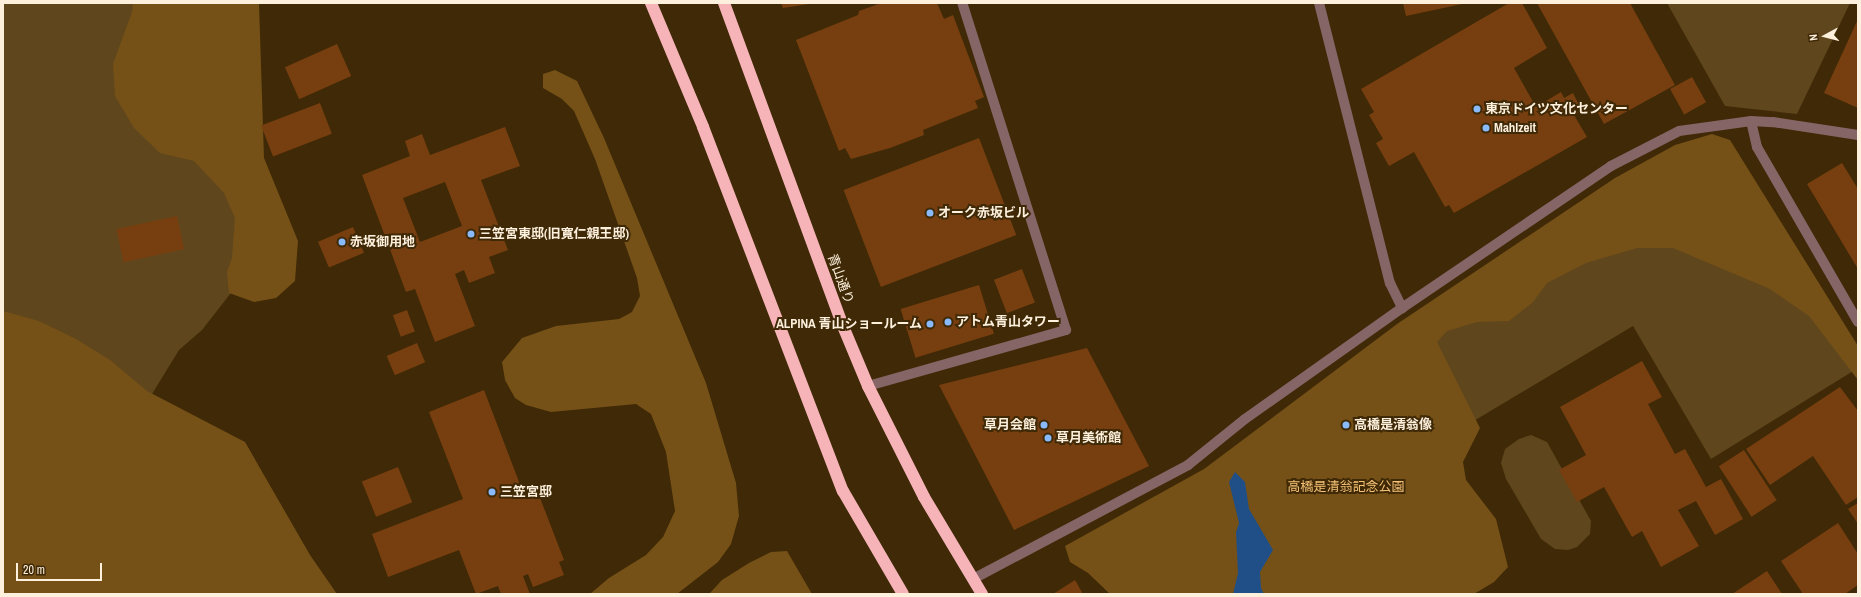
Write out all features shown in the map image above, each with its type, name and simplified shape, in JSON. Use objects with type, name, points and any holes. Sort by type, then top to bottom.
[{"type":"highway","points":[[651,3],[703,127],[843,491],[903,594]]},
{"type":"highway","name":"青山通り","points":[[724,3],[840,319],[868,386],[906,465],[982,594]]},
{"type":"street","points":[[868,386],[1066,330],[962,3]]},
{"type":"street","points":[[1319,3],[1390,283],[1402,308]]},
{"type":"street","points":[[1751,121],[1757,147],[1858,322]]},
{"type":"street","points":[[973,579],[1188,465],[1245,419],[1402,308],[1611,166],[1679,131],[1751,121],[1773,122],[1858,135]]},
{"type":"shaded area","points":[[3,3],[160,3],[236,171],[241,280],[202,330],[179,350],[152,394],[110,427],[3,447]]},
{"type":"shaded area","points":[[1667,3],[1850,3],[1797,114],[1725,106]]},
{"type":"shaded area","points":[[1617,232],[1792,280],[1858,368],[1711,459],[1633,326],[1462,428],[1410,346]]},
{"type":"shaded area","points":[[1531,435],[1547,442],[1591,521],[1590,534],[1577,547],[1568,550],[1555,549],[1541,539],[1506,479],[1501,463],[1505,449],[1519,439]]},
{"type":"green space","points":[[133,3],[259,3],[264,158],[298,241],[295,281],[276,298],[254,302],[229,293],[227,272],[232,258],[235,218],[224,193],[194,161],[160,153],[134,128],[115,96],[113,64],[132,12]]},
{"type":"green space","points":[[555,70],[577,81],[604,138],[706,383],[736,483],[739,516],[731,544],[718,562],[677,594],[590,594],[609,578],[646,555],[663,537],[675,511],[666,452],[651,414],[636,404],[551,412],[526,405],[515,398],[505,380],[502,362],[522,338],[556,326],[619,319],[632,312],[640,296],[637,278],[595,159],[574,111],[562,99],[543,88],[543,74]]},
{"type":"green space","name":"高橋是清翁記念公園","points":[[1712,134],[1730,140],[1858,346],[1858,380],[1809,316],[1770,289],[1673,248],[1637,248],[1586,263],[1547,283],[1533,302],[1509,321],[1477,322],[1447,331],[1437,342],[1480,428],[1463,462],[1466,480],[1496,519],[1508,567],[1494,582],[1474,594],[1110,594],[1088,573],[1070,562],[1065,546],[1204,469],[1397,324],[1615,178],[1675,145]]},
{"type":"green space","points":[[3,311],[39,321],[76,339],[110,360],[147,391],[245,442],[310,555],[337,594],[3,594]]},
{"type":"green space","points":[[787,551],[812,594],[709,594],[722,580],[749,563],[771,552]]},
{"type":"water","points":[[1235,472],[1245,482],[1249,509],[1273,550],[1260,572],[1261,588],[1264,594],[1233,594],[1238,573],[1236,532],[1239,523],[1229,482]]},
{"type":"building","points":[[781,3],[809,3],[809,4],[783,8]]},
{"type":"building","points":[[881,3],[937,3],[944,19],[953,15],[984,97],[975,101],[978,108],[923,130],[924,135],[890,148],[851,159],[845,148],[839,151],[796,40],[858,15],[859,11]]},
{"type":"building","points":[[1403,3],[1462,3],[1462,4],[1406,16]]},
{"type":"building","name":"東京ドイツ文化センター","points":[[1509,3],[1522,3],[1547,48],[1514,68],[1536,107],[1561,92],[1564,98],[1573,93],[1582,111],[1574,115],[1587,137],[1454,213],[1449,205],[1445,207],[1414,152],[1389,166],[1376,143],[1383,139],[1369,115],[1374,112],[1361,89]]},
{"type":"building","points":[[1537,3],[1630,3],[1675,85],[1604,124]]},
{"type":"building","points":[[1858,19],[1858,108],[1824,93]]},
{"type":"building","points":[[337,44],[351,76],[299,99],[285,67]]},
{"type":"building","points":[[1692,77],[1706,102],[1684,114],[1670,89]]},
{"type":"building","points":[[320,103],[332,134],[273,156],[261,126]]},
{"type":"building","name":"三笠宮東邸(旧寬仁親王邸)","points":[[505,127],[520,166],[481,180],[508,250],[489,257],[495,273],[469,283],[464,270],[455,274],[475,326],[435,342],[415,289],[406,292],[362,175],[410,156],[405,141],[422,134],[430,155]],"holes":[[[445,182],[462,226],[420,242],[403,198]]]},
{"type":"building","name":"オーク赤坂ビル","points":[[979,138],[1016,235],[881,287],[844,190]]},
{"type":"building","points":[[1842,163],[1858,189],[1858,269],[1807,184]]},
{"type":"building","points":[[177,216],[184,249],[123,262],[116,229]]},
{"type":"building","points":[[353,227],[364,253],[329,268],[318,242]]},
{"type":"building","points":[[1022,269],[1035,303],[1007,313],[994,280]]},
{"type":"building","name":"アトム青山タワー","points":[[979,285],[994,334],[915,358],[901,309]]},
{"type":"building","points":[[407,310],[415,332],[401,337],[393,315]]},
{"type":"building","points":[[417,343],[425,362],[395,375],[387,356]]},
{"type":"building","name":"草月会館","points":[[1087,348],[1149,466],[1014,530],[939,385]]},
{"type":"building","points":[[1642,361],[1662,397],[1648,404],[1675,454],[1685,449],[1706,487],[1721,479],[1743,519],[1715,535],[1696,501],[1678,510],[1699,546],[1661,567],[1642,531],[1632,537],[1604,487],[1577,502],[1559,470],[1586,455],[1560,407]]},
{"type":"building","points":[[1840,387],[1858,411],[1858,497],[1846,505],[1813,456],[1770,485],[1746,449]]},
{"type":"building","name":"三笠宮邸","points":[[484,390],[524,495],[537,490],[564,560],[559,562],[564,575],[533,587],[528,574],[523,576],[530,594],[501,594],[498,586],[476,594],[459,550],[388,577],[372,534],[463,499],[429,412]]},
{"type":"building","points":[[1744,450],[1777,500],[1752,517],[1719,466]]},
{"type":"building","points":[[398,467],[412,502],[376,517],[362,482]]},
{"type":"building","points":[[1858,503],[1858,524],[1848,509]]},
{"type":"building","points":[[1838,523],[1858,554],[1858,585],[1845,594],[1803,594],[1781,561]]},
{"type":"building","points":[[1767,571],[1782,594],[1732,594]]},
{"type":"building","points":[[1075,580],[1083,594],[1053,594]]},
{"type":"place","name":"東京ドイツ文化センター","points":[[1477,109]]},
{"type":"place","name":"Mahlzeit","points":[[1486,128]]},
{"type":"place","name":"オーク赤坂ビル","points":[[930,213]]},
{"type":"place","name":"三笠宮東邸(旧寬仁親王邸)","points":[[471,234]]},
{"type":"place","name":"赤坂御用地","points":[[342,242]]},
{"type":"place","name":"アトム青山タワー","points":[[948,322]]},
{"type":"place","name":"ALPINA 青山ショールーム","points":[[930,324]]},
{"type":"place","name":"草月会館","points":[[1044,425]]},
{"type":"place","name":"高橋是清翁像","points":[[1346,425]]},
{"type":"place","name":"草月美術館","points":[[1048,438]]},
{"type":"place","name":"三笠宮邸","points":[[492,492]]}]
